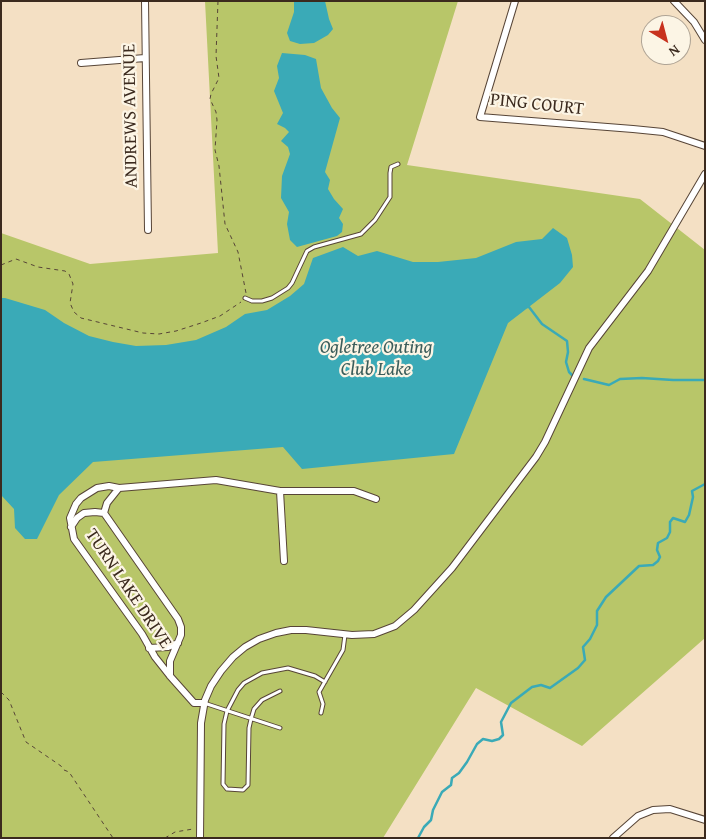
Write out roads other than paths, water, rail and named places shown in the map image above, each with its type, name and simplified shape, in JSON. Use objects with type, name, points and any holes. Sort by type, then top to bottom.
[{"type":"street","name":"ANDREWS AVENUE","points":[[145,1],[148,230]]},
{"type":"street","name":"PING COURT","points":[[515,1],[480,117],[634,128],[662,132],[705,146]]},
{"type":"street","points":[[674,1],[694,22],[705,40]]},
{"type":"street","points":[[81,63],[145,58]]},
{"type":"street","points":[[200,838],[201,722],[204,703],[211,686],[221,671],[233,657],[259,639],[276,633],[291,630],[321,631],[345,635],[374,634],[394,626],[414,610],[452,568],[536,457],[545,442],[589,348],[648,271],[705,174]]},
{"type":"street","name":"TURN LAKE DRIVE","points":[[204,703],[194,703],[170,676],[74,539],[70,518],[81,498],[97,488],[109,486],[118,488],[216,480],[280,491],[354,490],[376,499]]},
{"type":"street","name":"TURN LAKE DRIVE","points":[[118,488],[107,503],[104,513],[178,619],[181,627],[181,635],[170,661],[170,676]]},
{"type":"street","points":[[280,491],[284,561]]},
{"type":"street","points":[[71,527],[77,518],[84,513],[104,513]]},
{"type":"street","points":[[149,648],[168,647],[178,643]]},
{"type":"street","points":[[613,838],[638,816],[653,810],[670,808],[705,820]]},
{"type":"lane","points":[[245,298],[252,301],[262,301],[277,295],[288,288],[307,251],[314,247],[361,234],[384,208],[390,197],[391,167],[398,164]]},
{"type":"lane","points":[[321,713],[323,704],[319,692],[343,650],[345,635]]},
{"type":"lane","points":[[280,691],[262,700],[254,709],[249,728],[248,785],[243,790],[227,789],[223,784],[224,724],[227,711],[244,683],[262,673],[288,668],[314,676],[325,682]]},
{"type":"lane","points":[[204,703],[280,728]]},
{"type":"water","points":[[294,1],[325,1],[333,29],[328,35],[314,43],[300,44],[290,41],[287,33],[294,12]]},
{"type":"water","points":[[282,53],[305,55],[316,59],[321,88],[340,118],[325,172],[330,180],[328,189],[343,209],[339,218],[343,224],[342,232],[337,236],[297,247],[290,240],[287,224],[289,212],[281,198],[282,176],[290,154],[288,147],[281,141],[289,132],[277,124],[283,113],[274,91],[279,78],[277,66]]},
{"type":"water","name":"Ogletree Outing Club Lake","points":[[553,228],[567,238],[573,267],[560,283],[508,323],[454,454],[302,469],[283,447],[93,462],[59,495],[37,539],[25,539],[15,528],[14,509],[1,495],[1,298],[45,310],[64,323],[89,336],[136,346],[166,345],[196,340],[226,327],[245,314],[267,310],[290,296],[304,284],[313,258],[343,247],[358,256],[377,251],[413,262],[438,262],[476,258],[516,242],[542,239]]},
{"type":"waterway","points":[[526,307],[529,307],[542,324],[567,341],[568,352],[566,362],[572,375]]},
{"type":"waterway","points":[[584,379],[609,385],[620,379],[705,380]]},
{"type":"waterway","points":[[418,838],[424,827],[431,820],[433,810],[442,792],[451,785],[452,778],[459,773],[477,744],[483,739],[492,741],[499,739],[503,735],[501,722],[511,703],[532,687],[541,685],[550,688],[578,668],[585,660],[583,647],[590,639],[597,625],[597,611],[606,597],[639,566],[653,565],[658,561],[660,557],[657,550],[658,543],[667,538],[670,532],[670,522],[673,518],[685,522],[689,515],[693,497],[692,491],[705,484]]}]
